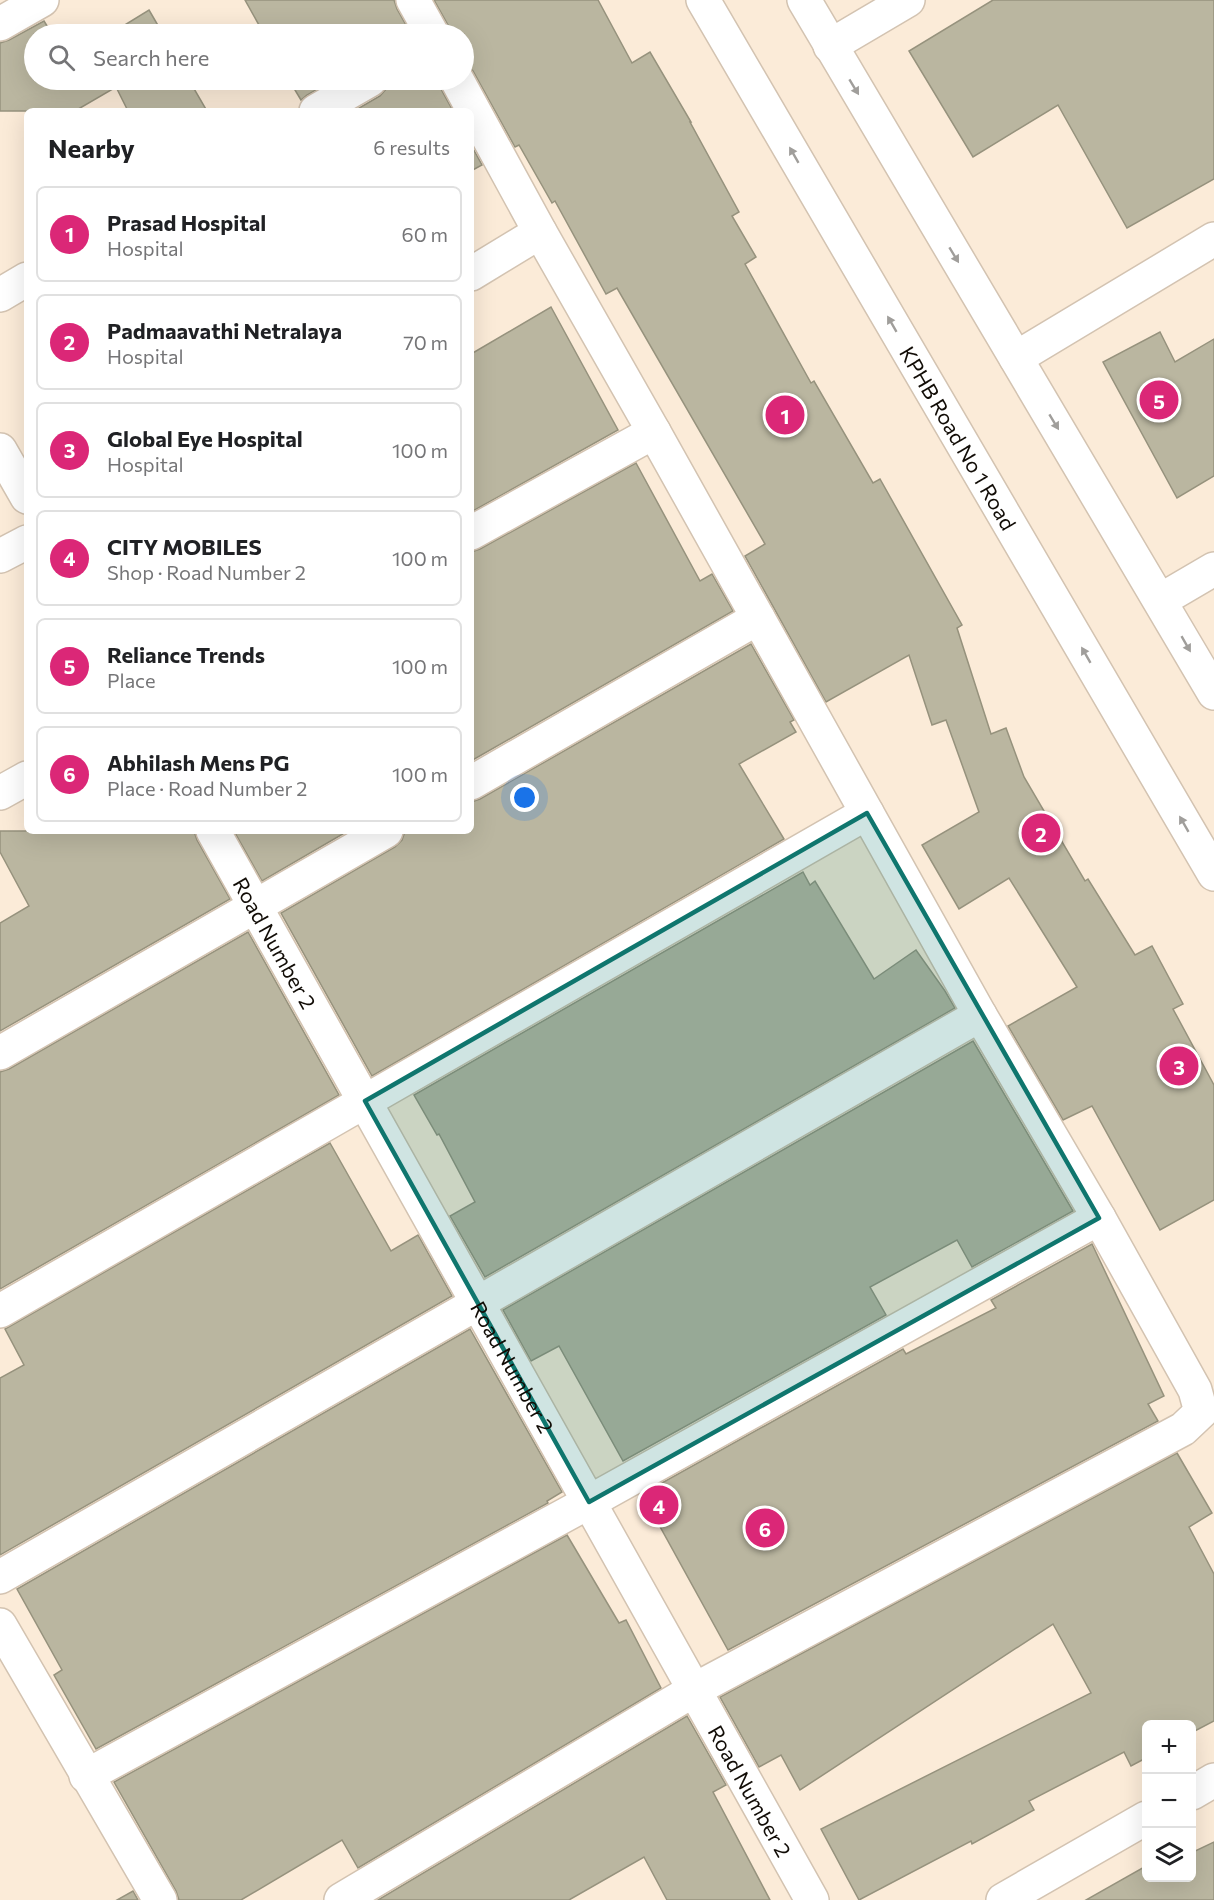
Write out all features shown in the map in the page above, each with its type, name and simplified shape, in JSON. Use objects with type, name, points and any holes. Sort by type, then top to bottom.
[{"type":"street","points":[[0,24],[42,0]]},
{"type":"street","points":[[413,0],[426,24]]},
{"type":"street","name":"KPHB Road No 1 Road","points":[[703,0],[1214,874]]},
{"type":"street","points":[[804,0],[1214,693]]},
{"type":"street","points":[[830,46],[908,0]]},
{"type":"street","points":[[321,108],[353,90]]},
{"type":"street","points":[[462,90],[472,108]]},
{"type":"street","points":[[341,1900],[694,1690],[1183,1429],[1201,1412],[1195,1390],[1099,1218],[980,1016],[474,111]]},
{"type":"street","points":[[474,272],[540,232]]},
{"type":"street","points":[[1016,358],[1214,239]]},
{"type":"street","points":[[0,295],[24,281]]},
{"type":"street","points":[[474,531],[654,432]]},
{"type":"street","points":[[0,450],[24,492]]},
{"type":"street","points":[[0,556],[24,544]]},
{"type":"street","points":[[1161,600],[1214,569]]},
{"type":"street","points":[[474,781],[758,618]]},
{"type":"street","points":[[0,793],[24,780]]},
{"type":"street","points":[[0,1311],[867,813]]},
{"type":"street","name":"Road Number 2","points":[[215,834],[812,1900]]},
{"type":"street","points":[[0,1053],[381,834]]},
{"type":"street","points":[[0,1577],[980,1016]]},
{"type":"street","points":[[86,1776],[589,1502],[1099,1218]]},
{"type":"street","points":[[0,1625],[160,1900]]},
{"type":"street","points":[[1196,1790],[1214,1780]]},
{"type":"street","points":[[1003,1900],[1142,1820]]},
{"type":"highlighted area","points":[[867,813],[1099,1218],[589,1502],[365,1101]]},
{"type":"building","points":[[245,0],[394,0],[405,24],[258,24]]},
{"type":"building","points":[[434,0],[598,0],[632,63],[650,52],[691,122],[739,212],[732,216],[756,257],[745,264],[811,383],[814,381],[873,483],[880,479],[962,625],[957,628],[991,734],[1006,728],[1024,777],[1085,881],[1088,879],[1135,955],[1152,946],[1183,1004],[1173,1009],[1214,1085],[1214,1200],[1160,1230],[1092,1106],[1063,1120],[1008,1026],[1077,987],[1009,878],[959,909],[922,845],[979,812],[946,720],[932,725],[909,655],[826,702],[745,556],[765,544],[617,288],[606,294],[555,201],[552,203],[519,145],[515,147],[474,73],[474,24],[447,24]]},
{"type":"building","points":[[993,0],[1214,0],[1214,179],[1127,228],[1058,105],[973,157],[909,51]]},
{"type":"building","points":[[149,10],[157,24],[126,24]]},
{"type":"building","points":[[24,32],[24,90],[111,90],[80,108],[24,108],[24,111],[0,111],[0,43]]},
{"type":"building","points":[[118,90],[195,90],[205,108],[126,108]]},
{"type":"building","points":[[295,90],[316,90],[307,95],[301,100]]},
{"type":"building","points":[[385,90],[442,90],[451,108],[359,108],[380,96]]},
{"type":"building","points":[[474,150],[482,165],[474,169]]},
{"type":"building","points":[[551,307],[618,430],[474,510],[474,352]]},
{"type":"building","points":[[1160,332],[1175,362],[1214,339],[1214,476],[1177,498],[1103,362]]},
{"type":"building","points":[[636,463],[700,581],[712,574],[733,611],[474,759],[474,551]]},
{"type":"building","points":[[751,644],[794,720],[790,722],[796,732],[739,764],[784,839],[372,1076],[281,913],[395,847],[404,834],[474,834],[474,801]]},
{"type":"building","points":[[0,831],[24,831],[24,834],[195,834],[230,899],[0,1031],[0,923],[29,906],[0,852]]},
{"type":"building","points":[[236,834],[343,834],[262,881]]},
{"type":"building","points":[[803,872],[810,885],[815,881],[874,979],[916,950],[955,1008],[485,1277],[450,1216],[475,1202],[439,1134],[437,1135],[414,1095]]},
{"type":"building","points":[[248,932],[339,1095],[0,1289],[0,1072],[9,1069]]},
{"type":"building","points":[[973,1041],[1073,1211],[972,1267],[957,1240],[870,1287],[886,1315],[623,1461],[559,1346],[531,1361],[503,1310]]},
{"type":"building","points":[[330,1143],[391,1251],[418,1235],[452,1296],[0,1555],[0,1378],[24,1365],[5,1329]]},
{"type":"building","points":[[1092,1244],[1164,1396],[1148,1404],[1158,1421],[728,1650],[642,1494],[903,1349],[906,1354],[996,1308],[991,1300]]},
{"type":"building","points":[[470,1329],[562,1492],[547,1501],[548,1503],[96,1749],[54,1675],[62,1670],[17,1589]]},
{"type":"building","points":[[1177,1453],[1212,1513],[1189,1527],[1214,1574],[1214,1721],[1196,1730],[1196,1720],[1142,1720],[1142,1760],[1131,1766],[1124,1752],[1029,1801],[1034,1810],[972,1844],[971,1841],[859,1900],[821,1829],[1091,1693],[1053,1624],[800,1790],[781,1755],[759,1767],[720,1697]]},
{"type":"building","points":[[567,1535],[619,1623],[626,1620],[661,1688],[358,1868],[342,1840],[241,1900],[179,1900],[114,1782]]},
{"type":"building","points":[[687,1716],[726,1785],[713,1792],[770,1900],[667,1900],[644,1857],[569,1900],[378,1900]]},
{"type":"building","points":[[1214,1842],[1214,1900],[1086,1900],[1142,1868],[1142,1882],[1196,1882],[1196,1851]]},
{"type":"building","points":[[133,1891],[138,1900],[117,1900]]},
{"type":"place","name":"Reliance Trends","points":[[1159,400]]},
{"type":"place","name":"Prasad Hospital","points":[[785,415]]},
{"type":"place","name":"Padmaavathi Netralaya","points":[[1041,833]]},
{"type":"place","name":"Global Eye Hospital","points":[[1179,1066]]},
{"type":"place","name":"CITY MOBILES","points":[[659,1505]]},
{"type":"place","name":"Abhilash Mens PG","points":[[765,1528]]}]
